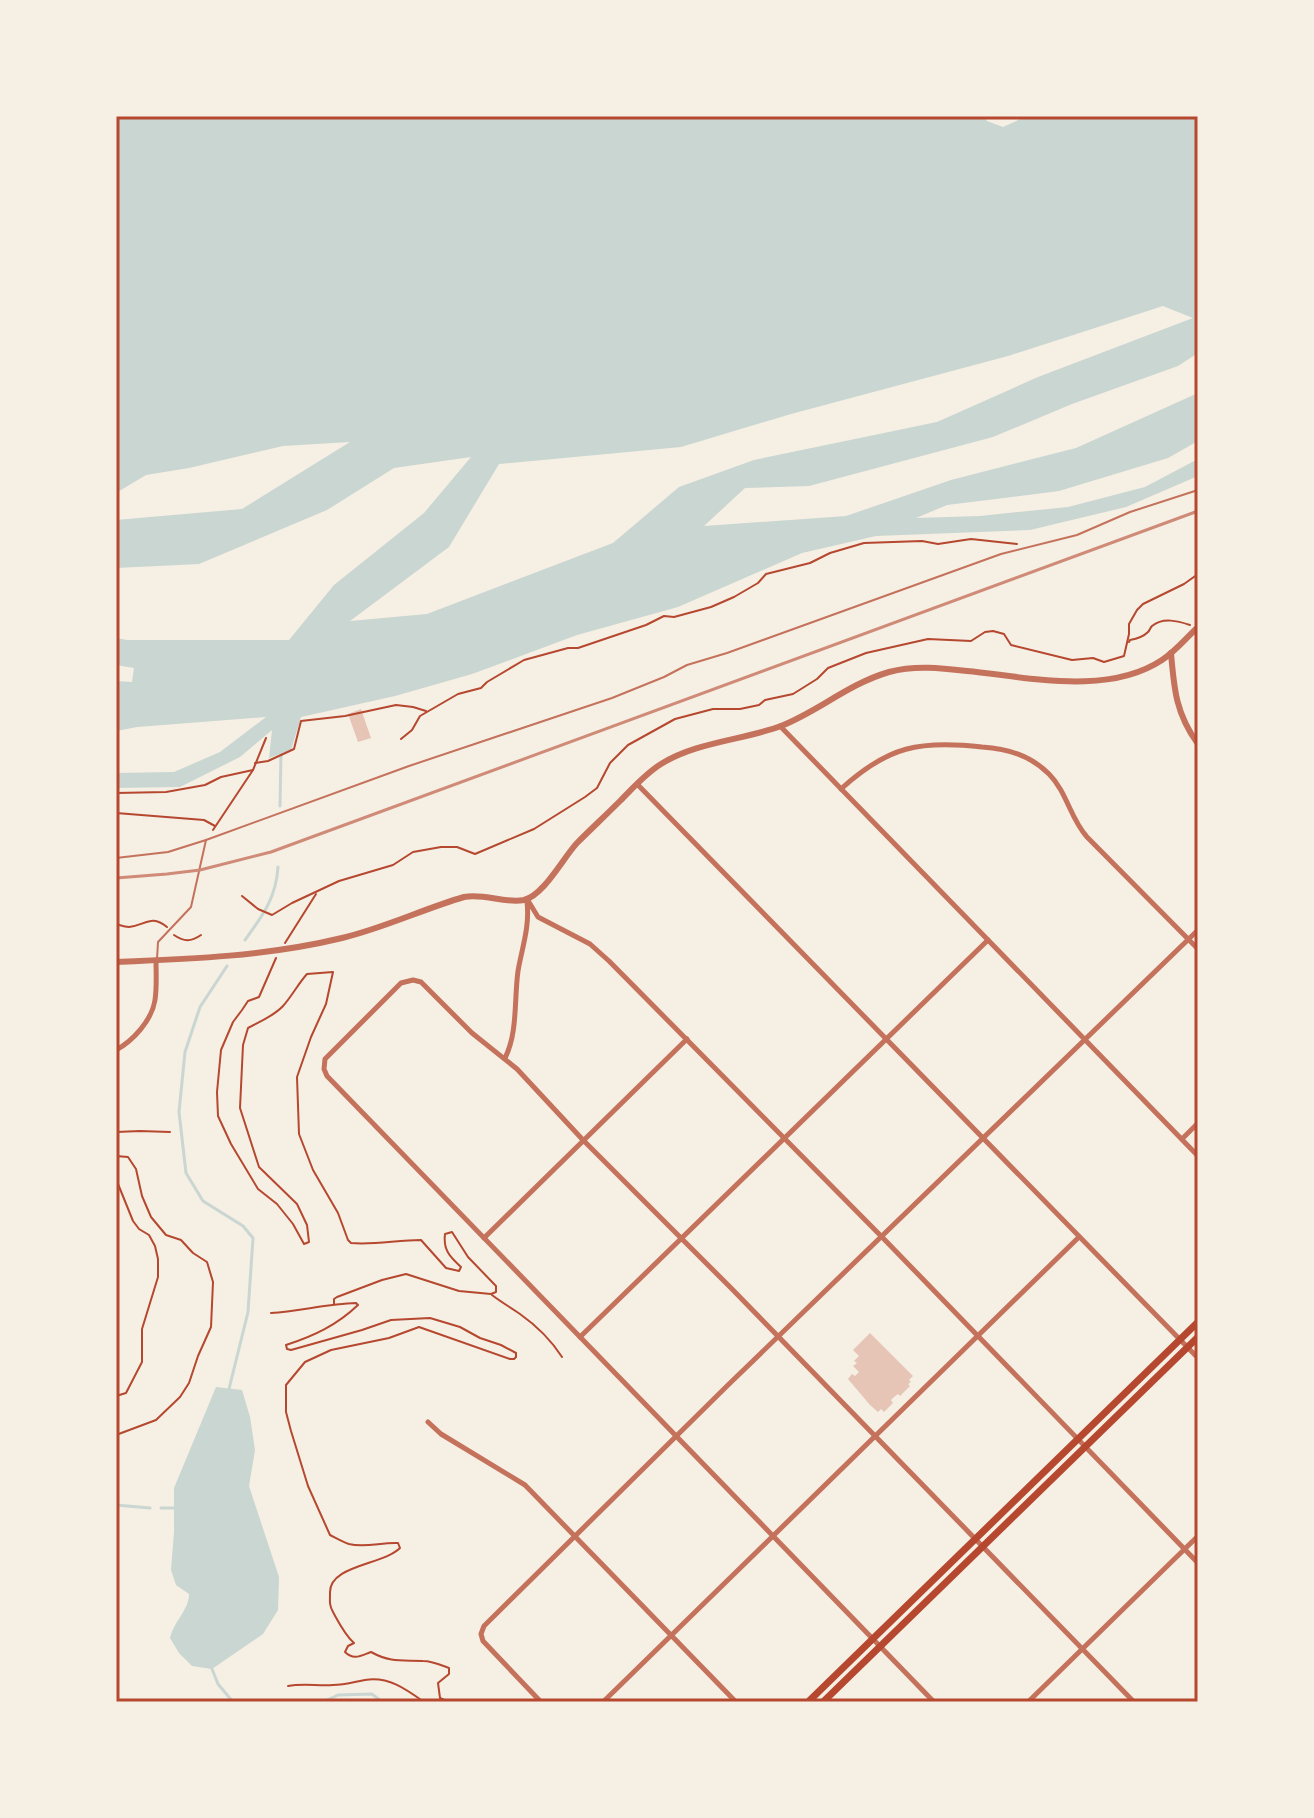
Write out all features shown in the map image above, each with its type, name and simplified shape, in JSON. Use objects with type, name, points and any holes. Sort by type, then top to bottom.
[{"type":"main road","points":[[808,1702],[1198,1322]]},
{"type":"main road","points":[[823,1702],[1198,1337]]},
{"type":"street","points":[[116,962],[266,952],[368,931],[470,896],[510,901],[527,899],[543,887],[577,844],[637,784],[672,758],[780,726],[860,683],[901,670],[938,668],[1077,682],[1117,678],[1153,665],[1171,653],[1197,628]]},
{"type":"street","points":[[1171,653],[1177,703],[1186,727],[1198,744]]},
{"type":"street","points":[[780,726],[1198,1156]]},
{"type":"street","points":[[841,789],[871,764],[916,746],[953,743],[1005,750],[1033,761],[1062,790],[1077,824],[1087,837],[1198,949]]},
{"type":"street","points":[[637,784],[1198,1358]]},
{"type":"street","points":[[527,899],[538,917],[598,950],[1198,1563]]},
{"type":"street","points":[[505,1058],[513,1036],[517,980],[528,922],[527,899]]},
{"type":"street","points":[[541,1702],[483,1641],[481,1634],[484,1626],[1198,930]]},
{"type":"street","points":[[580,1337],[988,940]]},
{"type":"street","points":[[116,1050],[130,1040],[151,1013],[156,998],[156,960]]},
{"type":"street","points":[[934,1702],[330,1080],[324,1069],[325,1059],[401,983],[413,980],[423,984],[472,1033],[505,1058],[1134,1702]]},
{"type":"street","points":[[484,1238],[687,1039]]},
{"type":"street","points":[[1182,1139],[1198,1123]]},
{"type":"street","points":[[603,1702],[1079,1237]]},
{"type":"street","points":[[428,1422],[441,1434],[525,1485],[736,1702]]},
{"type":"street","points":[[1028,1702],[1198,1536]]},
{"type":"lane","points":[[116,858],[168,852],[206,840],[409,766],[612,698],[687,665],[1001,554],[1077,535],[1130,512],[1198,490]]},
{"type":"lane","points":[[156,960],[158,942],[191,907],[206,840]]},
{"type":"path","points":[[401,739],[412,730],[420,716],[458,694],[481,688],[524,660],[578,648],[664,616],[674,617],[711,607],[758,583],[766,574],[810,563],[830,553],[864,543],[922,541],[938,544],[971,539],[1023,544],[1026,547]]},
{"type":"path","points":[[1126,647],[1130,640],[1139,638],[1162,621],[1176,620],[1197,628]]},
{"type":"path","points":[[255,763],[274,759],[294,749],[301,721],[396,705],[428,712]]},
{"type":"path","points":[[206,840],[253,770],[266,738]]},
{"type":"path","points":[[116,793],[166,792],[205,785],[221,777],[253,770]]},
{"type":"path","points":[[116,813],[204,820],[216,827]]},
{"type":"path","points":[[285,943],[316,893]]},
{"type":"path","points":[[242,896],[258,909],[272,915]]},
{"type":"path","points":[[116,924],[128,927],[153,920],[160,922],[181,940],[190,941],[201,935]]},
{"type":"path","points":[[276,957],[259,997],[248,1001],[233,1022],[221,1050],[217,1092],[218,1116],[258,1189],[277,1204],[304,1244],[309,1242],[307,1225],[297,1204],[259,1167],[240,1108],[243,1045],[248,1028],[280,1009],[307,974],[333,972],[326,1004],[297,1077],[299,1134],[348,1240],[351,1243],[370,1244],[421,1240],[446,1268],[459,1271],[461,1267],[447,1254],[444,1240],[445,1234],[452,1232],[468,1257],[496,1286],[496,1292],[491,1294],[459,1291],[406,1274],[337,1297],[334,1304]]},
{"type":"path","points":[[116,1132],[170,1132]]},
{"type":"path","points":[[116,1156],[128,1157],[136,1169],[151,1217],[166,1235],[181,1240],[207,1262],[213,1293],[211,1327],[189,1383],[180,1397],[156,1420],[116,1435]]},
{"type":"path","points":[[116,1179],[133,1221],[149,1235],[158,1259],[158,1277],[142,1329],[142,1362],[126,1393],[116,1396]]},
{"type":"path","points":[[491,1294],[534,1325],[562,1357]]},
{"type":"path","points":[[271,1313],[298,1312],[334,1304],[358,1305],[329,1328],[286,1345],[291,1350],[391,1320],[430,1318],[460,1327],[516,1353],[514,1359],[510,1359],[419,1327],[389,1338],[331,1350],[305,1362],[286,1385],[286,1412],[291,1431],[308,1486],[330,1535],[348,1543],[398,1543],[400,1548],[381,1560],[348,1570],[336,1577],[329,1587],[330,1606],[354,1643],[345,1652],[349,1656],[359,1657],[371,1652],[392,1661],[425,1661],[449,1668],[449,1674],[438,1683],[440,1698],[449,1702]]},
{"type":"path","points":[[288,1686],[302,1683],[344,1685],[368,1679],[386,1680],[407,1689],[424,1702]]},
{"type":"shaded area","points":[[116,116],[984,116],[987,121],[1003,127],[1027,116],[1198,116],[1198,353],[1178,366],[1072,404],[993,437],[809,486],[745,488],[704,526],[846,516],[951,480],[1076,448],[1198,393],[1198,441],[1168,458],[1059,491],[947,505],[916,518],[980,516],[1068,507],[1145,487],[1198,459],[1198,476],[1126,507],[1030,530],[876,536],[802,553],[678,607],[577,635],[472,674],[395,696],[301,717],[291,750],[269,758],[272,730],[240,757],[180,787],[116,788],[116,773],[174,772],[220,752],[266,717],[116,731],[116,681],[132,682],[134,668],[116,665],[116,638],[289,640],[334,585],[424,513],[471,457],[394,468],[327,510],[199,564],[116,568],[116,520],[242,509],[350,442],[283,446],[146,475],[116,493]],"holes":[[[1163,306],[1193,318],[1038,377],[937,422],[754,460],[679,487],[613,543],[427,614],[350,621],[449,547],[499,464],[681,447],[1008,356]]]},
{"type":"shaded area","points":[[216,1387],[242,1390],[255,1450],[249,1486],[279,1577],[278,1610],[263,1634],[212,1669],[192,1666],[170,1638],[187,1605],[189,1594],[176,1585],[171,1570],[174,1488]]},
{"type":"building","points":[[361,709],[371,738],[358,742],[348,714]]},
{"type":"building","points":[[870,1333],[913,1376],[909,1380],[910,1386],[891,1400],[893,1403],[884,1412],[881,1409],[878,1412],[870,1405],[848,1379],[859,1372],[853,1366],[859,1356],[853,1350]]},
{"type":"waterway","points":[[280,806],[281,753]]},
{"type":"waterway","points":[[245,940],[271,897],[278,867]]},
{"type":"waterway","points":[[227,966],[200,1007],[185,1052],[179,1112],[186,1173],[203,1201],[243,1226],[253,1238],[248,1312],[229,1389]]},
{"type":"waterway","points":[[116,1505],[150,1508]]},
{"type":"waterway","points":[[161,1508],[174,1508]]},
{"type":"waterway","points":[[212,1669],[218,1684],[233,1702]]},
{"type":"waterway","points":[[323,1702],[338,1695],[372,1694],[382,1702]]},
{"type":"railway","points":[[116,878],[200,870],[271,852],[1198,511]]}]
